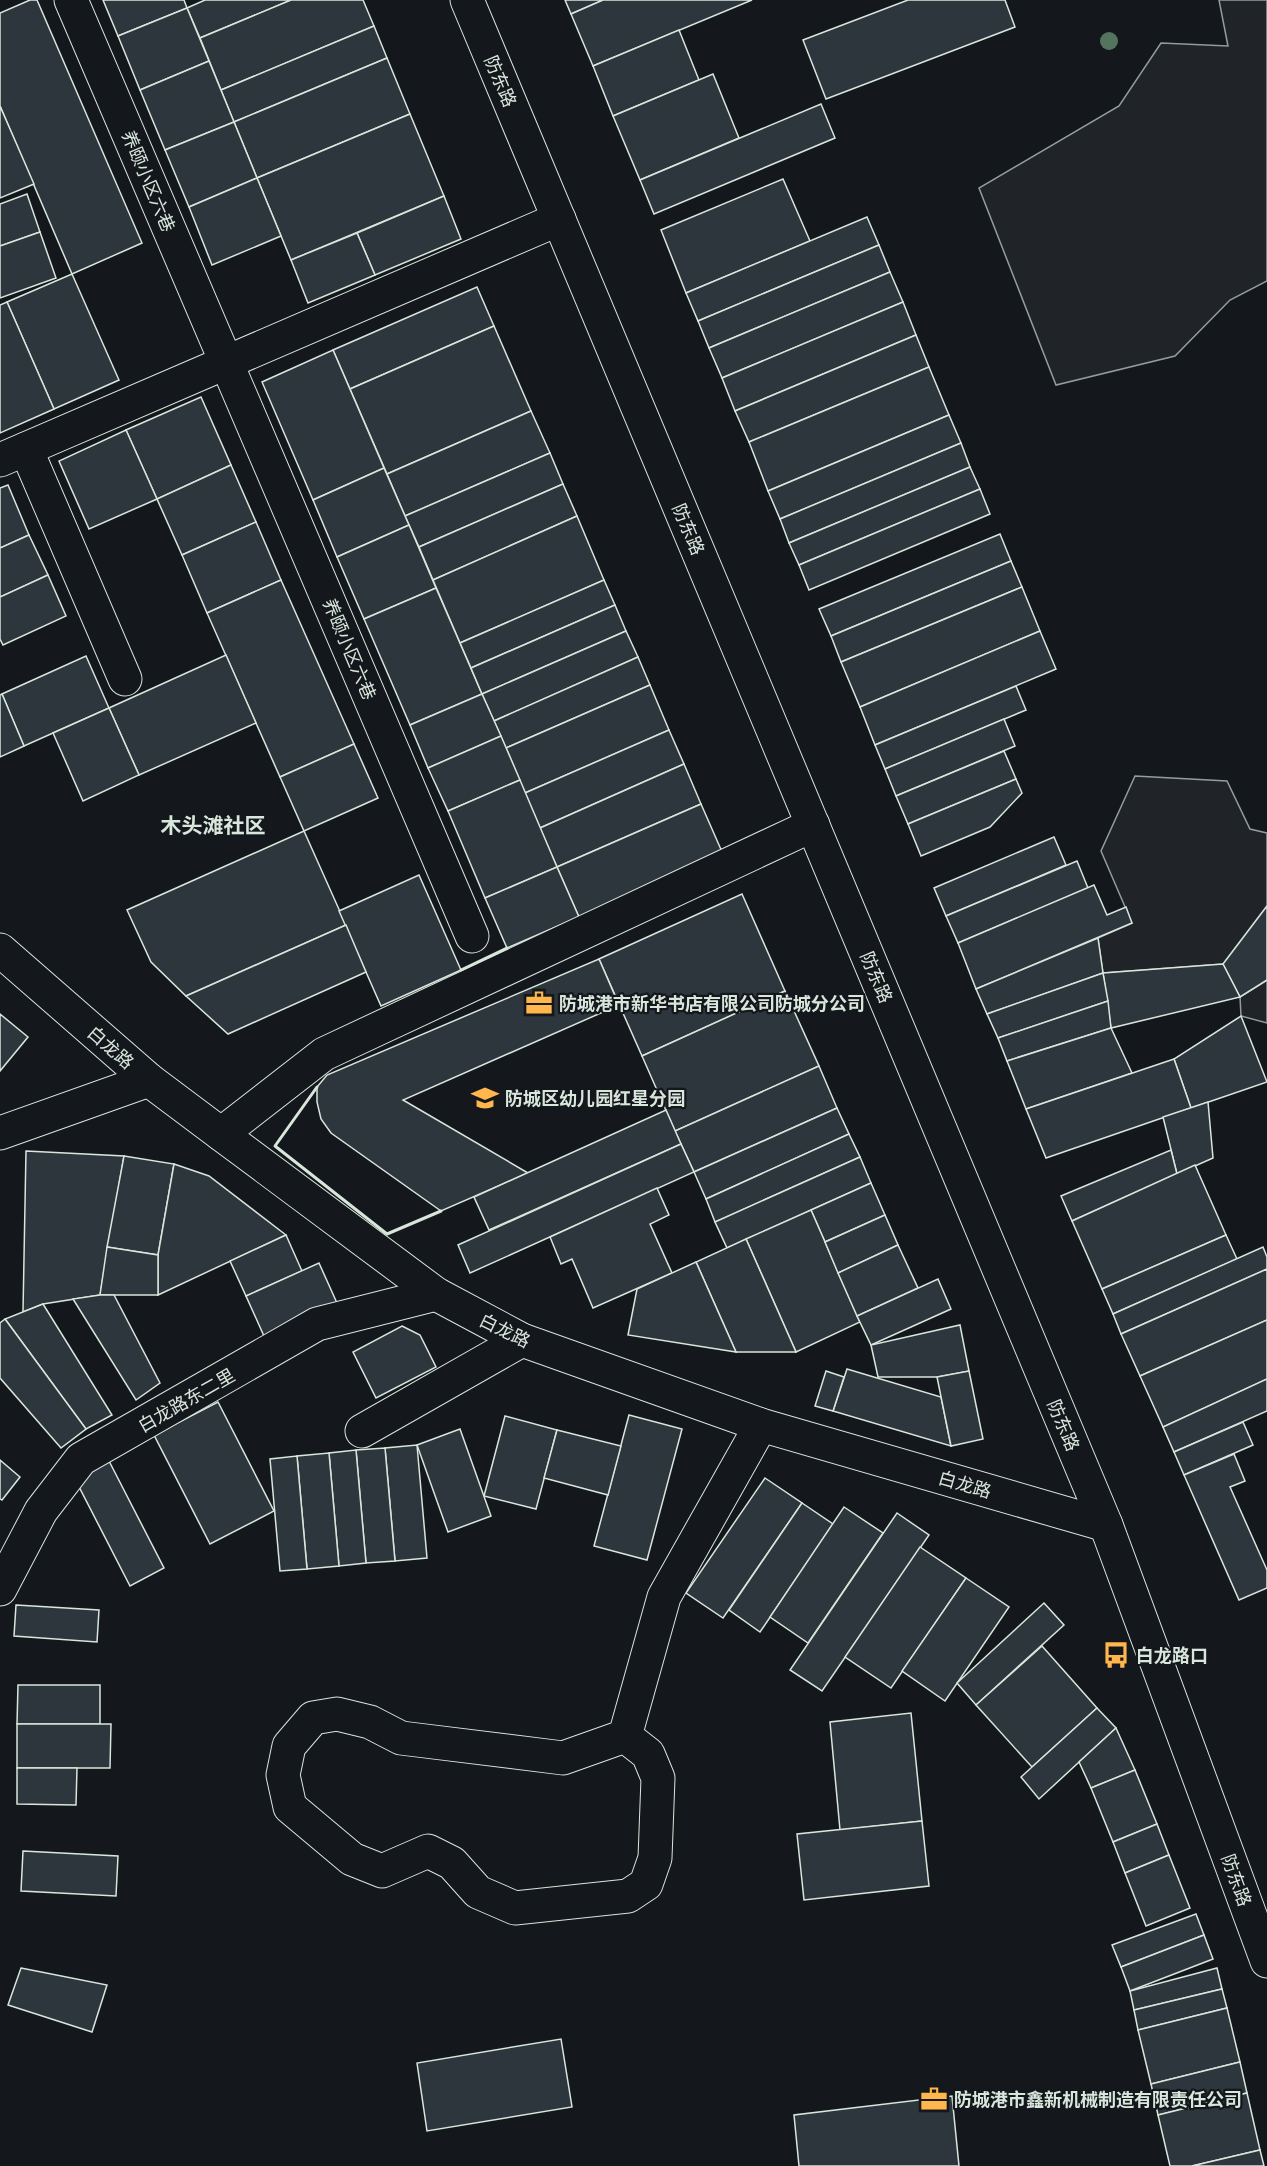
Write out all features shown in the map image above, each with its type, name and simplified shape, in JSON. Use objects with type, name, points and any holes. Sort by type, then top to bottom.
[{"type":"street","name":"养颐小区六巷","points":[[71,0],[472,936]]},
{"type":"street","name":"防东路","points":[[467,0],[1106,1525],[1267,1961]]},
{"type":"street","points":[[125,679],[13,455],[559,219]]},
{"type":"street","points":[[221,1134],[324,1054],[813,825]]},
{"type":"street","name":"白龙路","points":[[0,950],[149,1080],[221,1134],[436,1294],[522,1340],[761,1425],[1106,1525]]},
{"type":"street","points":[[0,1133],[149,1080]]},
{"type":"street","name":"白龙路东二里","points":[[0,1588],[41,1511],[81,1459],[317,1324],[436,1294]]},
{"type":"street","points":[[362,1431],[522,1340]]},
{"type":"street","points":[[626,1736],[664,1597],[761,1425]]},
{"type":"street","points":[[337,1714],[370,1722],[401,1738],[563,1758],[626,1736],[648,1754],[658,1778],[655,1858],[646,1884],[628,1896],[515,1908],[478,1892],[452,1863],[428,1851],[381,1870],[352,1858],[290,1807],[283,1775],[289,1746],[313,1718],[337,1714]]},
{"type":"shaded area","points":[[1219,0],[1267,0],[1267,281],[1230,300],[1175,356],[1056,385],[979,188],[1119,106],[1161,43],[1228,46]]},
{"type":"shaded area","points":[[1135,776],[1227,781],[1250,829],[1267,833],[1267,906],[1223,964],[1103,973],[1098,938],[1132,923],[1101,851]]},
{"type":"shaded area","points":[[1267,980],[1267,1023],[1241,1016],[1240,997]]},
{"type":"building","points":[[30,0],[37,0],[142,243],[72,274],[0,106],[0,13]]},
{"type":"building","points":[[103,0],[184,0],[187,8],[118,36]]},
{"type":"building","points":[[205,0],[291,0],[200,38],[187,8]]},
{"type":"building","points":[[291,0],[363,0],[374,26],[221,90],[200,38]]},
{"type":"building","points":[[565,0],[603,0],[571,14]]},
{"type":"building","points":[[603,0],[752,0],[593,66],[571,14]]},
{"type":"building","points":[[908,0],[1005,0],[1015,27],[826,99],[803,40]]},
{"type":"building","points":[[187,8],[209,61],[140,90],[118,36]]},
{"type":"building","points":[[374,26],[387,58],[234,122],[221,90]]},
{"type":"building","points":[[679,30],[699,80],[613,116],[593,66]]},
{"type":"building","points":[[387,58],[410,114],[257,178],[234,122]]},
{"type":"building","points":[[209,61],[234,122],[165,150],[140,90]]},
{"type":"building","points":[[713,74],[739,138],[640,180],[613,116]]},
{"type":"building","points":[[821,104],[835,138],[654,214],[640,180]]},
{"type":"building","points":[[0,106],[34,184],[0,198]]},
{"type":"building","points":[[410,114],[444,196],[291,260],[257,178]]},
{"type":"building","points":[[234,122],[257,178],[189,207],[165,150]]},
{"type":"building","points":[[257,178],[281,236],[212,265],[189,207]]},
{"type":"building","points":[[783,179],[810,241],[686,293],[661,230]]},
{"type":"building","points":[[27,194],[40,232],[0,246],[0,204]]},
{"type":"building","points":[[444,196],[461,239],[375,275],[357,233]]},
{"type":"building","points":[[867,217],[879,245],[698,321],[686,293]]},
{"type":"building","points":[[40,232],[56,278],[0,298],[0,246]]},
{"type":"building","points":[[357,233],[375,275],[308,303],[291,260]]},
{"type":"building","points":[[879,245],[890,272],[709,348],[698,321]]},
{"type":"building","points":[[890,272],[903,302],[722,378],[709,348]]},
{"type":"building","points":[[72,274],[119,380],[54,409],[7,302]]},
{"type":"building","points":[[477,287],[494,326],[350,389],[333,350]]},
{"type":"building","points":[[7,302],[54,409],[0,433],[0,305]]},
{"type":"building","points":[[903,302],[916,335],[735,411],[722,378]]},
{"type":"building","points":[[494,326],[531,411],[387,474],[350,389]]},
{"type":"building","points":[[916,335],[929,367],[749,442],[735,411]]},
{"type":"building","points":[[333,350],[384,468],[313,500],[262,382]]},
{"type":"building","points":[[929,367],[949,415],[768,491],[749,442]]},
{"type":"building","points":[[201,397],[231,465],[157,499],[126,430]]},
{"type":"building","points":[[531,411],[550,453],[405,516],[387,474]]},
{"type":"building","points":[[949,415],[961,443],[780,519],[768,491]]},
{"type":"building","points":[[126,430],[157,499],[89,529],[59,461]]},
{"type":"building","points":[[961,443],[970,467],[789,543],[780,519]]},
{"type":"building","points":[[550,453],[563,484],[419,547],[405,516]]},
{"type":"building","points":[[231,465],[256,522],[182,555],[157,499]]},
{"type":"building","points":[[970,467],[980,489],[799,565],[789,543]]},
{"type":"building","points":[[384,468],[409,525],[337,557],[313,500]]},
{"type":"building","points":[[563,484],[577,516],[433,580],[419,547]]},
{"type":"building","points":[[8,485],[29,535],[0,548],[0,488]]},
{"type":"building","points":[[980,489],[990,514],[809,590],[799,565]]},
{"type":"building","points":[[577,516],[604,580],[460,643],[433,580]]},
{"type":"building","points":[[256,522],[281,580],[207,613],[182,555]]},
{"type":"building","points":[[409,525],[436,588],[364,619],[337,557]]},
{"type":"building","points":[[1000,534],[1011,561],[831,636],[819,609]]},
{"type":"building","points":[[29,535],[48,575],[0,597],[0,548]]},
{"type":"building","points":[[1011,561],[1022,587],[841,662],[831,636]]},
{"type":"building","points":[[48,575],[66,616],[3,645],[0,639],[0,597]]},
{"type":"building","points":[[281,580],[354,744],[280,777],[207,613]]},
{"type":"building","points":[[604,580],[615,605],[471,668],[460,643]]},
{"type":"building","points":[[1022,587],[1040,631],[860,707],[841,662]]},
{"type":"building","points":[[436,588],[482,694],[410,725],[364,619]]},
{"type":"building","points":[[615,605],[626,631],[482,694],[471,668]]},
{"type":"building","points":[[626,631],[638,657],[494,721],[482,694]]},
{"type":"building","points":[[1040,631],[1056,669],[875,745],[860,707]]},
{"type":"building","points":[[226,655],[256,723],[139,775],[109,708]]},
{"type":"building","points":[[86,656],[109,708],[24,746],[2,694]]},
{"type":"building","points":[[638,657],[650,685],[506,748],[494,721]]},
{"type":"building","points":[[650,685],[669,730],[525,793],[506,748]]},
{"type":"building","points":[[1016,686],[1026,710],[885,769],[875,745]]},
{"type":"building","points":[[2,694],[24,746],[0,757],[0,695]]},
{"type":"building","points":[[482,694],[501,736],[428,768],[410,725]]},
{"type":"building","points":[[109,708],[139,775],[83,801],[53,733]]},
{"type":"building","points":[[1004,719],[1015,746],[896,796],[885,769]]},
{"type":"building","points":[[669,730],[684,764],[540,828],[525,793]]},
{"type":"building","points":[[501,736],[520,780],[448,811],[428,768]]},
{"type":"building","points":[[354,744],[378,798],[304,831],[280,777]]},
{"type":"building","points":[[1004,751],[1016,779],[908,824],[896,796]]},
{"type":"building","points":[[684,764],[701,804],[557,867],[540,828]]},
{"type":"building","points":[[1016,779],[1022,793],[990,827],[921,856],[908,824]]},
{"type":"building","points":[[520,780],[557,867],[485,898],[448,811]]},
{"type":"building","points":[[701,804],[723,854],[579,917],[557,867]]},
{"type":"building","points":[[304,831],[346,925],[186,996],[151,962],[127,910]]},
{"type":"building","points":[[1054,837],[1066,865],[946,916],[934,888]]},
{"type":"building","points":[[1077,861],[1088,888],[958,943],[946,916]]},
{"type":"building","points":[[557,867],[579,917],[507,948],[485,898]]},
{"type":"building","points":[[419,875],[461,970],[381,1006],[339,911]]},
{"type":"building","points":[[1094,885],[1107,915],[1126,907],[1132,923],[976,989],[958,943]]},
{"type":"building","points":[[742,894],[785,991],[642,1056],[599,959]]},
{"type":"building","points":[[1267,906],[1267,980],[1240,997],[1223,964]]},
{"type":"building","points":[[346,925],[366,972],[228,1034],[186,996]]},
{"type":"building","points":[[1098,938],[1103,973],[987,1014],[976,989]]},
{"type":"building","points":[[599,959],[619,1005],[403,1100],[528,1173],[441,1211],[331,1133],[321,1119],[317,1102],[317,1087],[327,1075]]},
{"type":"building","points":[[1223,964],[1240,997],[1111,1028],[1103,973]]},
{"type":"building","points":[[1103,973],[1108,1001],[998,1038],[987,1014]]},
{"type":"building","points":[[785,991],[819,1066],[675,1131],[642,1056]]},
{"type":"building","points":[[1108,1001],[1111,1028],[1007,1061],[998,1038]]},
{"type":"building","points":[[0,1014],[28,1037],[0,1071]]},
{"type":"building","points":[[1241,1016],[1267,1082],[1191,1108],[1174,1059]]},
{"type":"building","points":[[1111,1028],[1132,1073],[1026,1109],[1007,1061]]},
{"type":"building","points":[[1174,1059],[1191,1108],[1046,1158],[1026,1109]]},
{"type":"building","points":[[819,1066],[837,1108],[694,1172],[675,1131]]},
{"type":"building","points":[[1208,1102],[1213,1158],[1177,1174],[1163,1117]]},
{"type":"building","points":[[837,1108],[849,1134],[706,1199],[694,1172]]},
{"type":"building","points":[[666,1110],[681,1144],[489,1230],[474,1197]]},
{"type":"building","points":[[849,1134],[860,1157],[715,1222],[706,1199]]},
{"type":"building","points":[[681,1144],[694,1172],[470,1273],[458,1245]]},
{"type":"building","points":[[1171,1150],[1177,1174],[1072,1221],[1061,1196]]},
{"type":"building","points":[[26,1151],[124,1156],[100,1295],[43,1304],[23,1312]]},
{"type":"building","points":[[124,1156],[174,1164],[158,1255],[107,1247]]},
{"type":"building","points":[[860,1157],[871,1183],[727,1248],[715,1222]]},
{"type":"building","points":[[174,1164],[209,1176],[286,1235],[158,1295],[158,1255]]},
{"type":"building","points":[[1195,1165],[1226,1235],[1102,1289],[1072,1221]]},
{"type":"building","points":[[871,1183],[885,1215],[825,1242],[811,1210]]},
{"type":"building","points":[[657,1188],[669,1215],[650,1224],[672,1273],[593,1308],[572,1259],[561,1264],[550,1237]]},
{"type":"building","points":[[811,1210],[860,1322],[796,1352],[746,1239]]},
{"type":"building","points":[[885,1215],[898,1245],[838,1273],[825,1242]]},
{"type":"building","points":[[286,1235],[302,1271],[246,1296],[230,1261]]},
{"type":"building","points":[[1226,1235],[1237,1259],[1113,1314],[1102,1289]]},
{"type":"building","points":[[746,1239],[796,1352],[736,1352],[696,1262]]},
{"type":"building","points":[[898,1245],[918,1288],[857,1316],[838,1273]]},
{"type":"building","points":[[107,1247],[158,1255],[158,1295],[100,1295]]},
{"type":"building","points":[[1263,1247],[1267,1257],[1267,1269],[1121,1334],[1113,1314]]},
{"type":"building","points":[[696,1262],[736,1352],[628,1335],[637,1289]]},
{"type":"building","points":[[319,1263],[337,1303],[264,1336],[246,1296]]},
{"type":"building","points":[[1267,1269],[1267,1320],[1140,1376],[1121,1334]]},
{"type":"building","points":[[938,1279],[951,1309],[871,1345],[857,1316]]},
{"type":"building","points":[[114,1295],[160,1383],[136,1400],[73,1299]]},
{"type":"building","points":[[43,1304],[112,1415],[86,1429],[5,1319]]},
{"type":"building","points":[[5,1319],[86,1429],[61,1448],[0,1378],[0,1323]]},
{"type":"building","points":[[1267,1320],[1267,1379],[1163,1427],[1140,1376]]},
{"type":"building","points":[[960,1325],[969,1371],[937,1377],[878,1377],[871,1345]]},
{"type":"building","points":[[402,1326],[420,1335],[436,1367],[376,1398],[353,1352]]},
{"type":"building","points":[[847,1369],[941,1397],[951,1446],[833,1411]]},
{"type":"building","points":[[826,1371],[844,1377],[833,1411],[815,1406]]},
{"type":"building","points":[[969,1371],[983,1439],[951,1446],[937,1377]]},
{"type":"building","points":[[1267,1379],[1267,1411],[1174,1452],[1163,1427]]},
{"type":"building","points":[[218,1402],[274,1511],[210,1544],[154,1435]]},
{"type":"building","points":[[629,1415],[682,1429],[647,1560],[594,1546]]},
{"type":"building","points":[[505,1416],[557,1430],[536,1509],[484,1496]]},
{"type":"building","points":[[1243,1422],[1253,1445],[1184,1475],[1174,1452]]},
{"type":"building","points":[[460,1429],[491,1516],[448,1532],[417,1445]]},
{"type":"building","points":[[557,1430],[621,1446],[608,1495],[544,1478]]},
{"type":"building","points":[[417,1445],[427,1558],[395,1561],[385,1448]]},
{"type":"building","points":[[385,1448],[395,1561],[366,1563],[356,1450]]},
{"type":"building","points":[[356,1450],[366,1563],[339,1566],[329,1453]]},
{"type":"building","points":[[329,1453],[339,1566],[307,1569],[297,1456]]},
{"type":"building","points":[[1234,1454],[1245,1481],[1230,1487],[1267,1570],[1267,1588],[1239,1600],[1184,1475]]},
{"type":"building","points":[[297,1456],[307,1569],[280,1571],[270,1459]]},
{"type":"building","points":[[108,1459],[164,1568],[130,1586],[74,1477]]},
{"type":"building","points":[[0,1460],[20,1477],[2,1500],[0,1499]]},
{"type":"building","points":[[765,1478],[802,1503],[723,1618],[686,1593]]},
{"type":"building","points":[[802,1503],[833,1524],[760,1632],[729,1610]]},
{"type":"building","points":[[844,1507],[883,1533],[808,1643],[770,1617]]},
{"type":"building","points":[[897,1513],[929,1535],[822,1691],[790,1670]]},
{"type":"building","points":[[920,1547],[966,1578],[891,1688],[845,1657]]},
{"type":"building","points":[[966,1578],[1009,1607],[945,1701],[902,1671]]},
{"type":"building","points":[[1044,1603],[1064,1625],[976,1705],[957,1683]]},
{"type":"building","points":[[16,1605],[99,1610],[97,1642],[14,1636]]},
{"type":"building","points":[[1042,1646],[1097,1708],[1032,1767],[976,1705]]},
{"type":"building","points":[[18,1685],[100,1685],[100,1724],[17,1724]]},
{"type":"building","points":[[1097,1708],[1116,1728],[1039,1799],[1021,1777]]},
{"type":"building","points":[[911,1713],[922,1821],[840,1830],[830,1722]]},
{"type":"building","points":[[17,1724],[111,1724],[110,1768],[17,1768]]},
{"type":"building","points":[[1116,1728],[1135,1770],[1091,1788],[1079,1762]]},
{"type":"building","points":[[17,1768],[77,1768],[76,1805],[17,1804]]},
{"type":"building","points":[[1135,1770],[1157,1824],[1113,1842],[1091,1788]]},
{"type":"building","points":[[922,1821],[929,1886],[804,1900],[797,1834]]},
{"type":"building","points":[[1157,1824],[1169,1855],[1125,1873],[1113,1842]]},
{"type":"building","points":[[23,1851],[118,1856],[116,1896],[21,1891]]},
{"type":"building","points":[[1169,1855],[1190,1908],[1146,1926],[1125,1873]]},
{"type":"building","points":[[1196,1914],[1204,1935],[1121,1967],[1112,1945]]},
{"type":"building","points":[[1204,1935],[1213,1959],[1130,1991],[1121,1967]]},
{"type":"building","points":[[21,1968],[107,1985],[92,2032],[8,2005]]},
{"type":"building","points":[[1217,1968],[1222,1989],[1134,2010],[1130,1991]]},
{"type":"building","points":[[1222,1989],[1227,2008],[1138,2030],[1134,2010]]},
{"type":"building","points":[[1227,2008],[1240,2062],[1151,2084],[1138,2030]]},
{"type":"building","points":[[561,2039],[572,2107],[427,2131],[417,2063]]},
{"type":"building","points":[[1240,2062],[1247,2093],[1158,2115],[1151,2084]]},
{"type":"building","points":[[1247,2093],[1260,2150],[1192,2166],[1170,2166],[1158,2115]]},
{"type":"building","points":[[952,2096],[959,2166],[799,2166],[794,2115]]},
{"type":"building","points":[[1260,2150],[1264,2166],[1192,2166]]},
{"type":"wall","points":[[461,970],[507,948]]},
{"type":"wall","points":[[317,1087],[275,1146],[387,1234],[441,1211]]},
{"type":"place","name":"防城港市新华书店有限公司防城分公司","points":[[539,1003]]},
{"type":"place","name":"防城区幼儿园红星分园","points":[[485,1098]]},
{"type":"place","name":"白龙路口","points":[[1116,1655]]},
{"type":"place","name":"防城港市鑫新机械制造有限责任公司","points":[[934,2099]]},
{"type":"district","name":"木头滩社区","points":[[213,825]]}]
